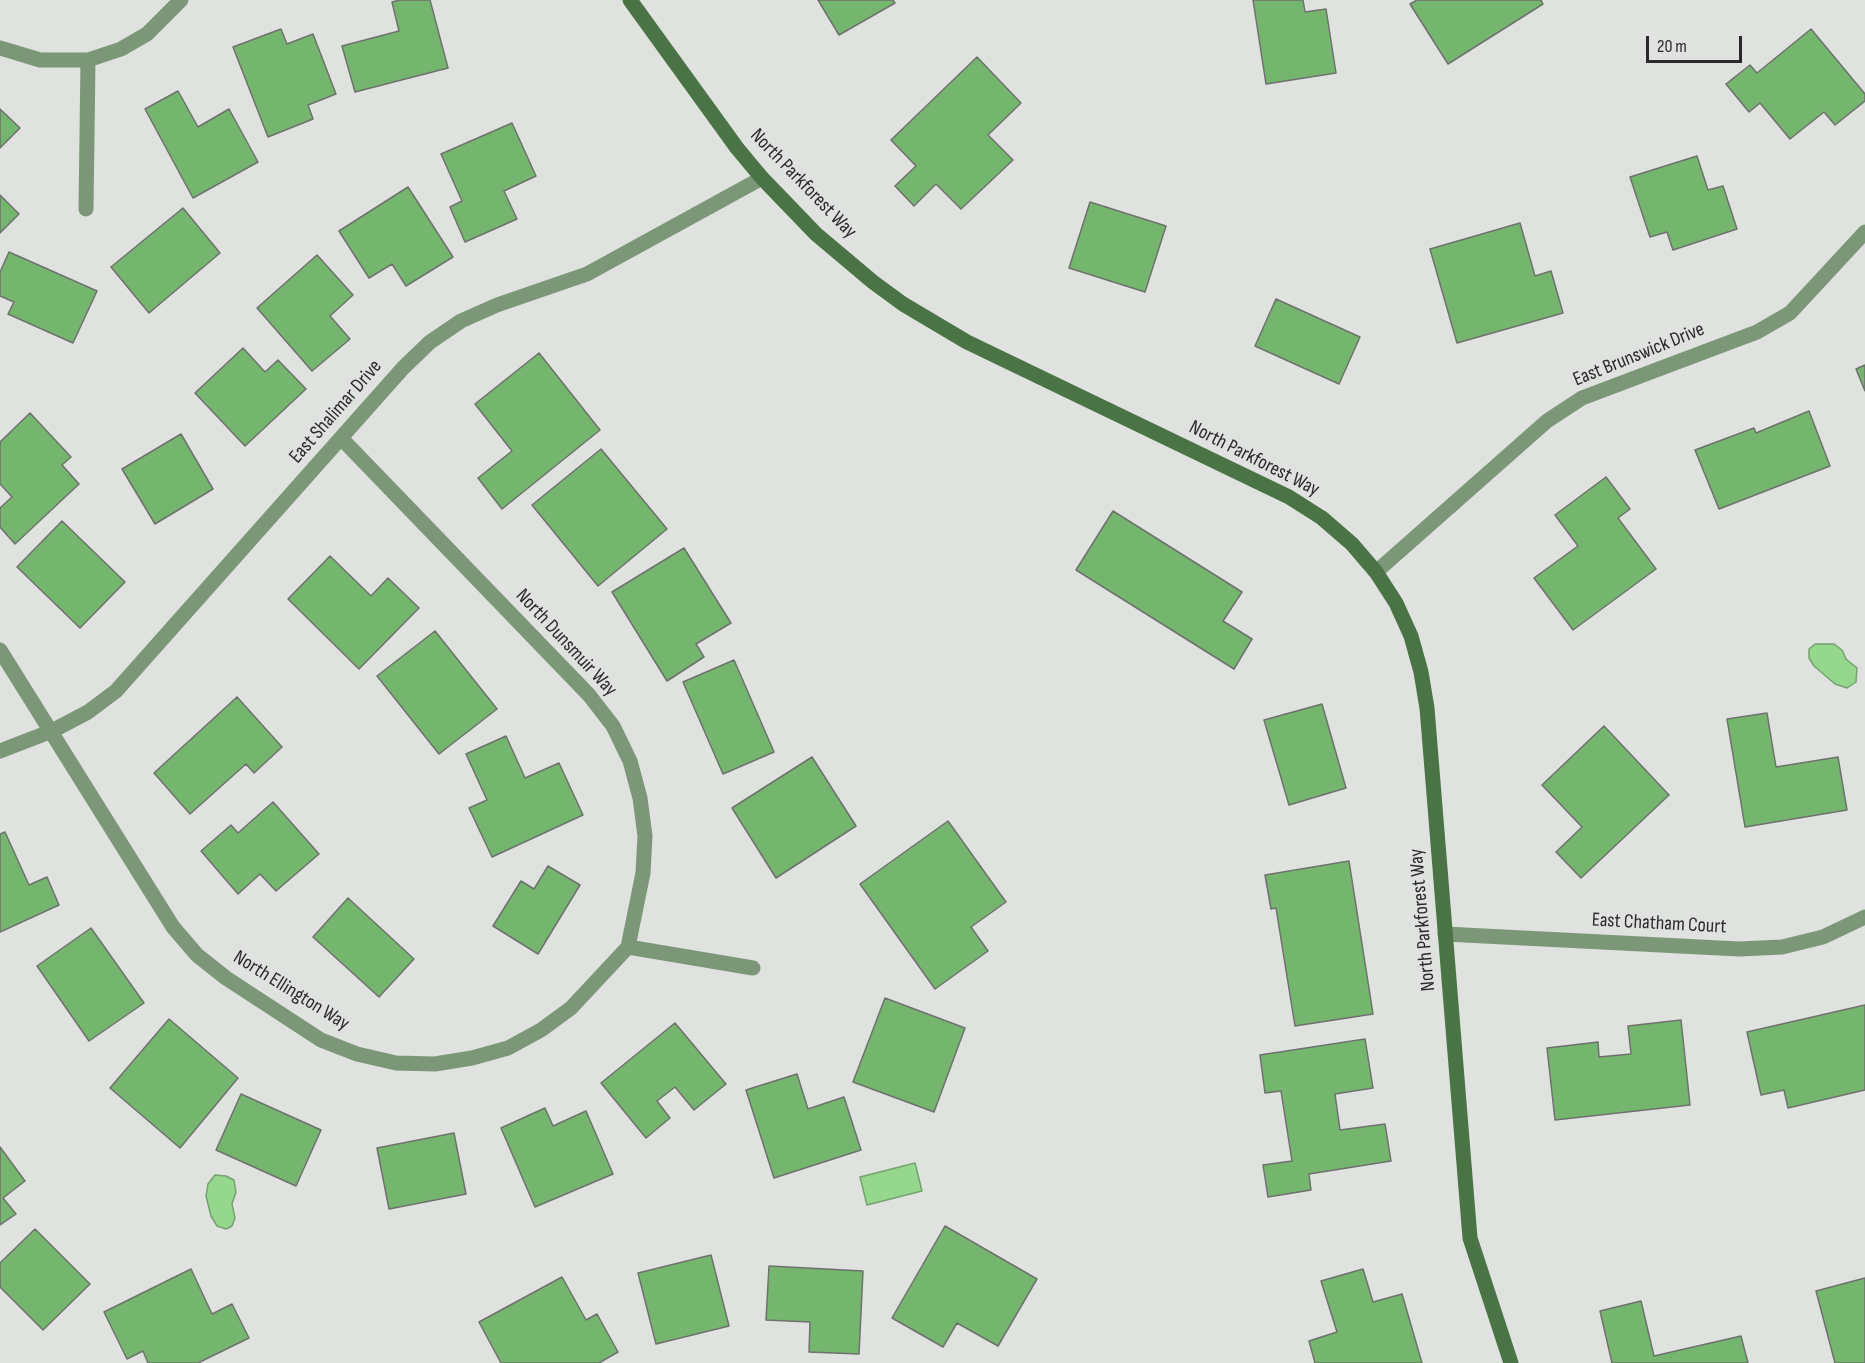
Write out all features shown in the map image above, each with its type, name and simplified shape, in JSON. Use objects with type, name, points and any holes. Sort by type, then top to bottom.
[{"type":"street","points":[[0,48],[40,60],[88,60],[121,49],[147,34],[181,0]]},
{"type":"street","name":"North Parkforest Way","points":[[630,0],[762,178],[816,234],[903,304],[967,342],[1289,497],[1329,524],[1352,544],[1376,572],[1396,603],[1411,636],[1421,672],[1427,708],[1470,1238],[1511,1363]]},
{"type":"street","points":[[86,209],[88,60]]},
{"type":"street","name":"East Shalimar Drive","points":[[0,752],[52,731],[88,712],[116,691],[403,368],[430,342],[461,321],[587,274],[762,178]]},
{"type":"street","name":"East Brunswick Drive","points":[[1376,572],[1547,421],[1582,398],[1757,332],[1790,313],[1865,232]]},
{"type":"street","name":"North Dunsmuir Way","points":[[341,438],[589,695],[612,726],[630,761],[640,798],[645,836],[643,873],[628,946]]},
{"type":"street","name":"North Ellington Way","points":[[0,651],[173,927],[197,955],[226,978],[321,1040],[357,1054],[396,1062],[435,1064],[472,1059],[508,1048],[541,1030],[571,1008],[628,946]]},
{"type":"street","name":"East Chatham Court","points":[[1445,934],[1739,949],[1782,947],[1823,937],[1865,917]]},
{"type":"street","points":[[628,946],[753,968]]},
{"type":"shaded area","points":[[1815,644],[1834,644],[1842,650],[1846,659],[1857,668],[1856,682],[1847,688],[1835,684],[1814,666],[1809,658],[1809,649]]},
{"type":"shaded area","points":[[915,1163],[922,1191],[867,1205],[860,1177]]},
{"type":"shaded area","points":[[215,1175],[226,1176],[234,1180],[236,1192],[232,1204],[235,1218],[232,1226],[226,1229],[217,1226],[211,1216],[206,1196],[208,1184]]},
{"type":"building","points":[[430,0],[448,68],[355,92],[342,46],[399,31],[392,2]]},
{"type":"building","points":[[818,0],[893,0],[895,3],[839,35]]},
{"type":"building","points":[[1253,0],[1303,0],[1305,12],[1326,9],[1336,73],[1266,84]]},
{"type":"building","points":[[1417,0],[1541,0],[1543,4],[1448,64],[1410,4]]},
{"type":"building","points":[[281,29],[287,44],[313,34],[336,94],[308,105],[313,119],[268,137],[233,47]]},
{"type":"building","points":[[1811,29],[1865,94],[1865,101],[1835,125],[1824,112],[1790,139],[1760,103],[1749,112],[1726,84],[1750,65],[1757,73]]},
{"type":"building","points":[[977,57],[1021,103],[988,135],[1013,160],[961,209],[936,184],[914,206],[895,186],[916,166],[891,140]]},
{"type":"building","points":[[178,91],[198,127],[229,109],[258,162],[193,198],[145,109]]},
{"type":"building","points":[[0,109],[20,128],[0,148]]},
{"type":"building","points":[[512,123],[536,176],[504,191],[517,219],[465,242],[450,207],[462,201],[441,154]]},
{"type":"building","points":[[1697,156],[1708,190],[1723,186],[1737,229],[1673,250],[1667,232],[1650,237],[1630,177]]},
{"type":"building","points":[[408,187],[453,257],[406,286],[392,264],[369,278],[339,231]]},
{"type":"building","points":[[0,195],[19,214],[0,233]]},
{"type":"building","points":[[1090,202],[1166,226],[1145,292],[1069,268]]},
{"type":"building","points":[[183,208],[220,253],[149,313],[111,267]]},
{"type":"building","points":[[1520,223],[1535,276],[1551,271],[1563,313],[1457,343],[1430,249]]},
{"type":"building","points":[[9,252],[97,291],[73,343],[8,314],[14,302],[0,296],[0,272]]},
{"type":"building","points":[[317,255],[353,295],[330,316],[350,339],[312,371],[257,308]]},
{"type":"building","points":[[1276,299],[1360,337],[1339,384],[1255,346]]},
{"type":"building","points":[[243,348],[265,372],[278,360],[306,389],[245,446],[195,393]]},
{"type":"building","points":[[539,353],[600,430],[502,509],[478,478],[512,451],[475,404]]},
{"type":"building","points":[[1865,365],[1865,391],[1856,369]]},
{"type":"building","points":[[1809,411],[1830,466],[1719,509],[1695,450],[1754,428],[1756,433]]},
{"type":"building","points":[[30,413],[71,457],[62,465],[79,484],[15,544],[0,527],[0,508],[12,497],[0,484],[0,442]]},
{"type":"building","points":[[181,434],[213,489],[155,524],[122,469]]},
{"type":"building","points":[[601,449],[667,529],[598,586],[532,505]]},
{"type":"building","points":[[1606,477],[1630,509],[1618,518],[1656,569],[1573,630],[1534,578],[1578,546],[1555,515]]},
{"type":"building","points":[[1113,511],[1242,592],[1223,621],[1252,639],[1234,669],[1076,570]]},
{"type":"building","points":[[62,521],[125,582],[80,628],[17,567]]},
{"type":"building","points":[[684,548],[731,623],[696,644],[704,657],[667,681],[612,592]]},
{"type":"building","points":[[330,556],[371,596],[388,578],[419,608],[359,669],[288,599]]},
{"type":"building","points":[[435,631],[497,709],[439,754],[377,676]]},
{"type":"building","points":[[734,660],[774,752],[723,774],[683,682]]},
{"type":"building","points":[[237,697],[282,747],[254,773],[246,764],[190,814],[154,773]]},
{"type":"building","points":[[1322,704],[1346,788],[1289,805],[1264,720]]},
{"type":"building","points":[[1767,713],[1776,767],[1838,757],[1847,810],[1745,827],[1727,719]]},
{"type":"building","points":[[1604,726],[1669,795],[1581,878],[1556,852],[1582,827],[1542,785]]},
{"type":"building","points":[[506,736],[525,778],[559,763],[583,815],[492,857],[469,808],[487,800],[466,754]]},
{"type":"building","points":[[812,757],[856,826],[776,878],[732,808]]},
{"type":"building","points":[[273,802],[319,854],[276,891],[260,874],[238,894],[201,851],[231,825],[238,833]]},
{"type":"building","points":[[948,821],[1006,902],[971,927],[988,951],[935,989],[860,884]]},
{"type":"building","points":[[5,832],[29,885],[47,877],[59,905],[0,932],[0,834]]},
{"type":"building","points":[[1349,861],[1373,1014],[1295,1026],[1276,908],[1271,909],[1265,875]]},
{"type":"building","points":[[548,866],[580,885],[538,954],[493,926],[521,881],[534,889]]},
{"type":"building","points":[[348,898],[414,959],[379,997],[313,937]]},
{"type":"building","points":[[91,928],[144,1003],[89,1041],[37,966]]},
{"type":"building","points":[[885,998],[965,1028],[934,1112],[853,1082]]},
{"type":"building","points":[[1865,1005],[1865,1090],[1788,1108],[1784,1090],[1761,1095],[1747,1032]]},
{"type":"building","points":[[169,1019],[238,1078],[180,1148],[110,1088]]},
{"type":"building","points":[[1681,1020],[1690,1105],[1555,1120],[1547,1048],[1598,1042],[1599,1057],[1631,1054],[1628,1026]]},
{"type":"building","points":[[675,1023],[726,1084],[694,1110],[675,1087],[657,1101],[670,1118],[646,1138],[601,1083]]},
{"type":"building","points":[[1365,1039],[1373,1088],[1335,1094],[1340,1130],[1385,1124],[1391,1161],[1309,1174],[1311,1190],[1268,1197],[1263,1165],[1292,1161],[1281,1091],[1265,1093],[1260,1055]]},
{"type":"building","points":[[797,1074],[808,1109],[844,1097],[861,1150],[774,1178],[746,1090]]},
{"type":"building","points":[[241,1094],[321,1130],[296,1186],[216,1150]]},
{"type":"building","points":[[545,1108],[553,1126],[586,1111],[613,1174],[535,1207],[501,1128]]},
{"type":"building","points":[[454,1133],[466,1194],[389,1209],[377,1148]]},
{"type":"building","points":[[0,1147],[25,1181],[3,1198],[16,1214],[0,1225]]},
{"type":"building","points":[[945,1226],[1037,1279],[998,1346],[957,1323],[943,1347],[892,1318]]},
{"type":"building","points":[[35,1229],[90,1284],[43,1330],[0,1287],[0,1263]]},
{"type":"building","points":[[711,1255],[729,1326],[656,1344],[638,1273]]},
{"type":"building","points":[[769,1266],[863,1271],[859,1354],[809,1352],[810,1322],[766,1320]]},
{"type":"building","points":[[191,1269],[212,1314],[232,1304],[249,1338],[198,1363],[148,1363],[143,1351],[127,1359],[104,1312]]},
{"type":"building","points":[[1363,1269],[1373,1302],[1402,1294],[1422,1363],[1315,1363],[1309,1341],[1337,1332],[1321,1281]]},
{"type":"building","points":[[562,1277],[586,1320],[597,1314],[618,1352],[599,1363],[501,1363],[479,1322]]},
{"type":"building","points":[[1865,1278],[1865,1363],[1835,1363],[1816,1291]]},
{"type":"building","points":[[1641,1301],[1654,1356],[1741,1336],[1748,1363],[1612,1363],[1600,1311]]}]
